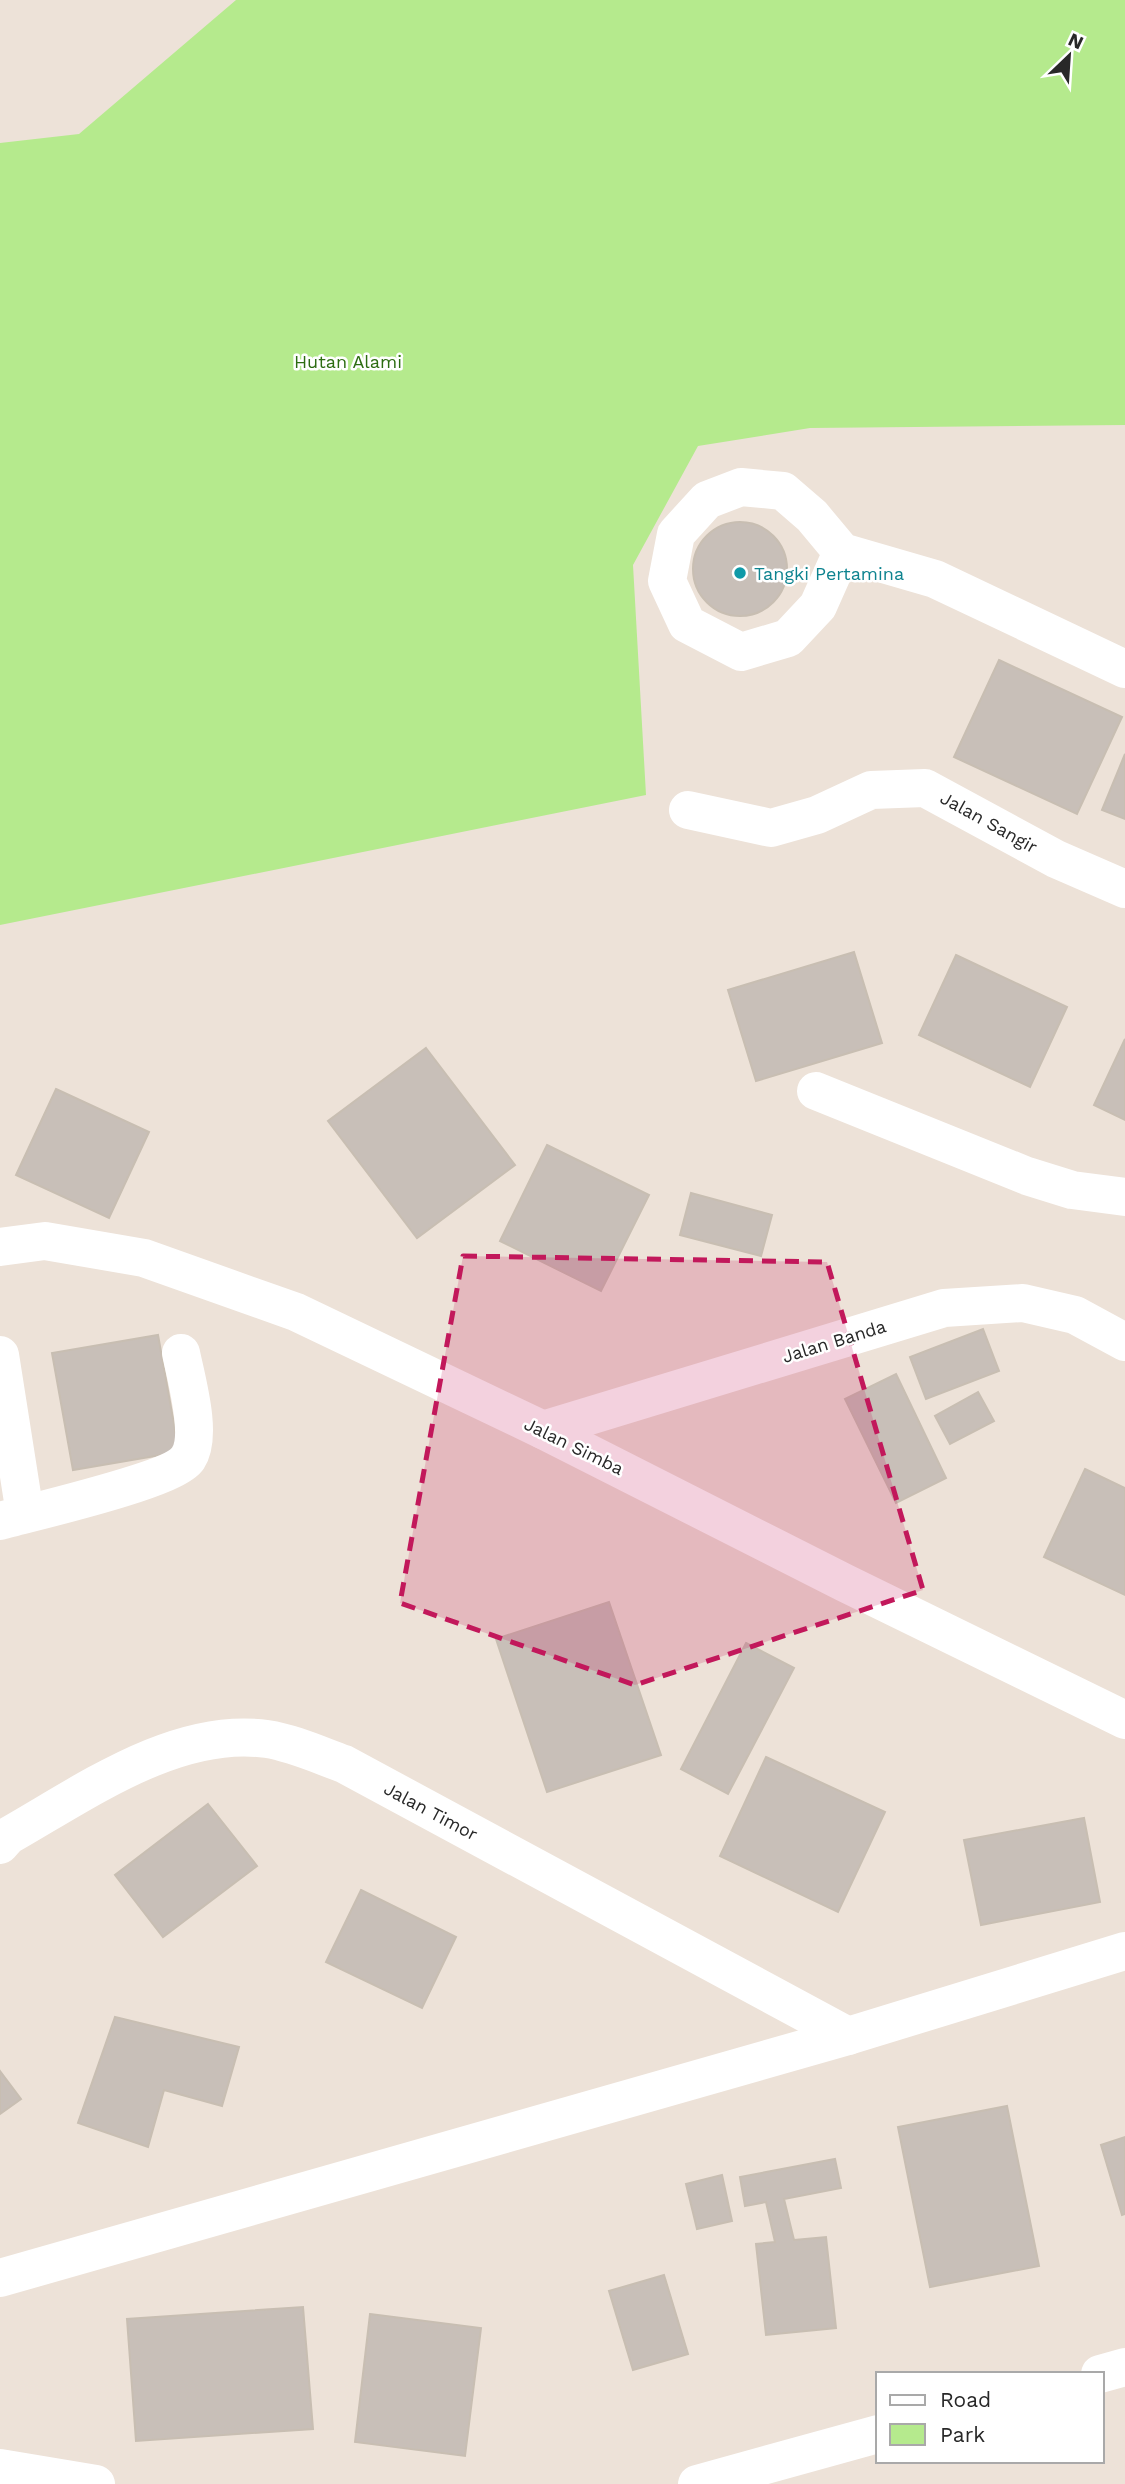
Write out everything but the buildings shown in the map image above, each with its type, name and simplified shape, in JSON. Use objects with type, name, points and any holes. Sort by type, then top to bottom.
[{"type":"street","points":[[842,552],[818,606],[789,638],[741,652],[687,624],[667,581],[676,534],[707,500],[741,487],[783,491],[812,516],[842,552],[935,579],[1125,669]]},
{"type":"street","name":"Jalan Sangir","points":[[688,810],[771,828],[817,816],[871,790],[925,788],[1056,859],[1125,889]]},
{"type":"street","points":[[816,1091],[1027,1176],[1072,1190],[1125,1197]]},
{"type":"street","name":"Jalan Simba","points":[[0,1248],[45,1241],[144,1258],[296,1312],[543,1430],[845,1583],[1125,1720]]},
{"type":"street","name":"Jalan Banda","points":[[543,1430],[944,1308],[1023,1303],[1075,1315],[1125,1342]]},
{"type":"street","points":[[0,1355],[13,1517],[152,1479],[178,1468],[189,1457],[194,1413],[181,1353]]},
{"type":"street","name":"Jalan Timor","points":[[0,1845],[8,1836],[136,1763],[173,1749],[225,1739],[266,1739],[344,1764],[848,2036]]},
{"type":"street","points":[[0,2278],[848,2036],[1125,1951]]},
{"type":"street","points":[[1104,2373],[1125,2367]]},
{"type":"street","points":[[697,2484],[876,2435]]},
{"type":"street","points":[[0,2468],[96,2484]]},
{"type":"highlighted area","points":[[463,1256],[827,1262],[923,1590],[635,1685],[400,1603]]},
{"type":"green space","name":"Hutan Alami","points":[[236,0],[1125,0],[1125,425],[810,428],[698,446],[633,565],[646,795],[0,925],[0,143],[79,134]]},
{"type":"place","name":"Tangki Pertamina","points":[[740,573]]}]
